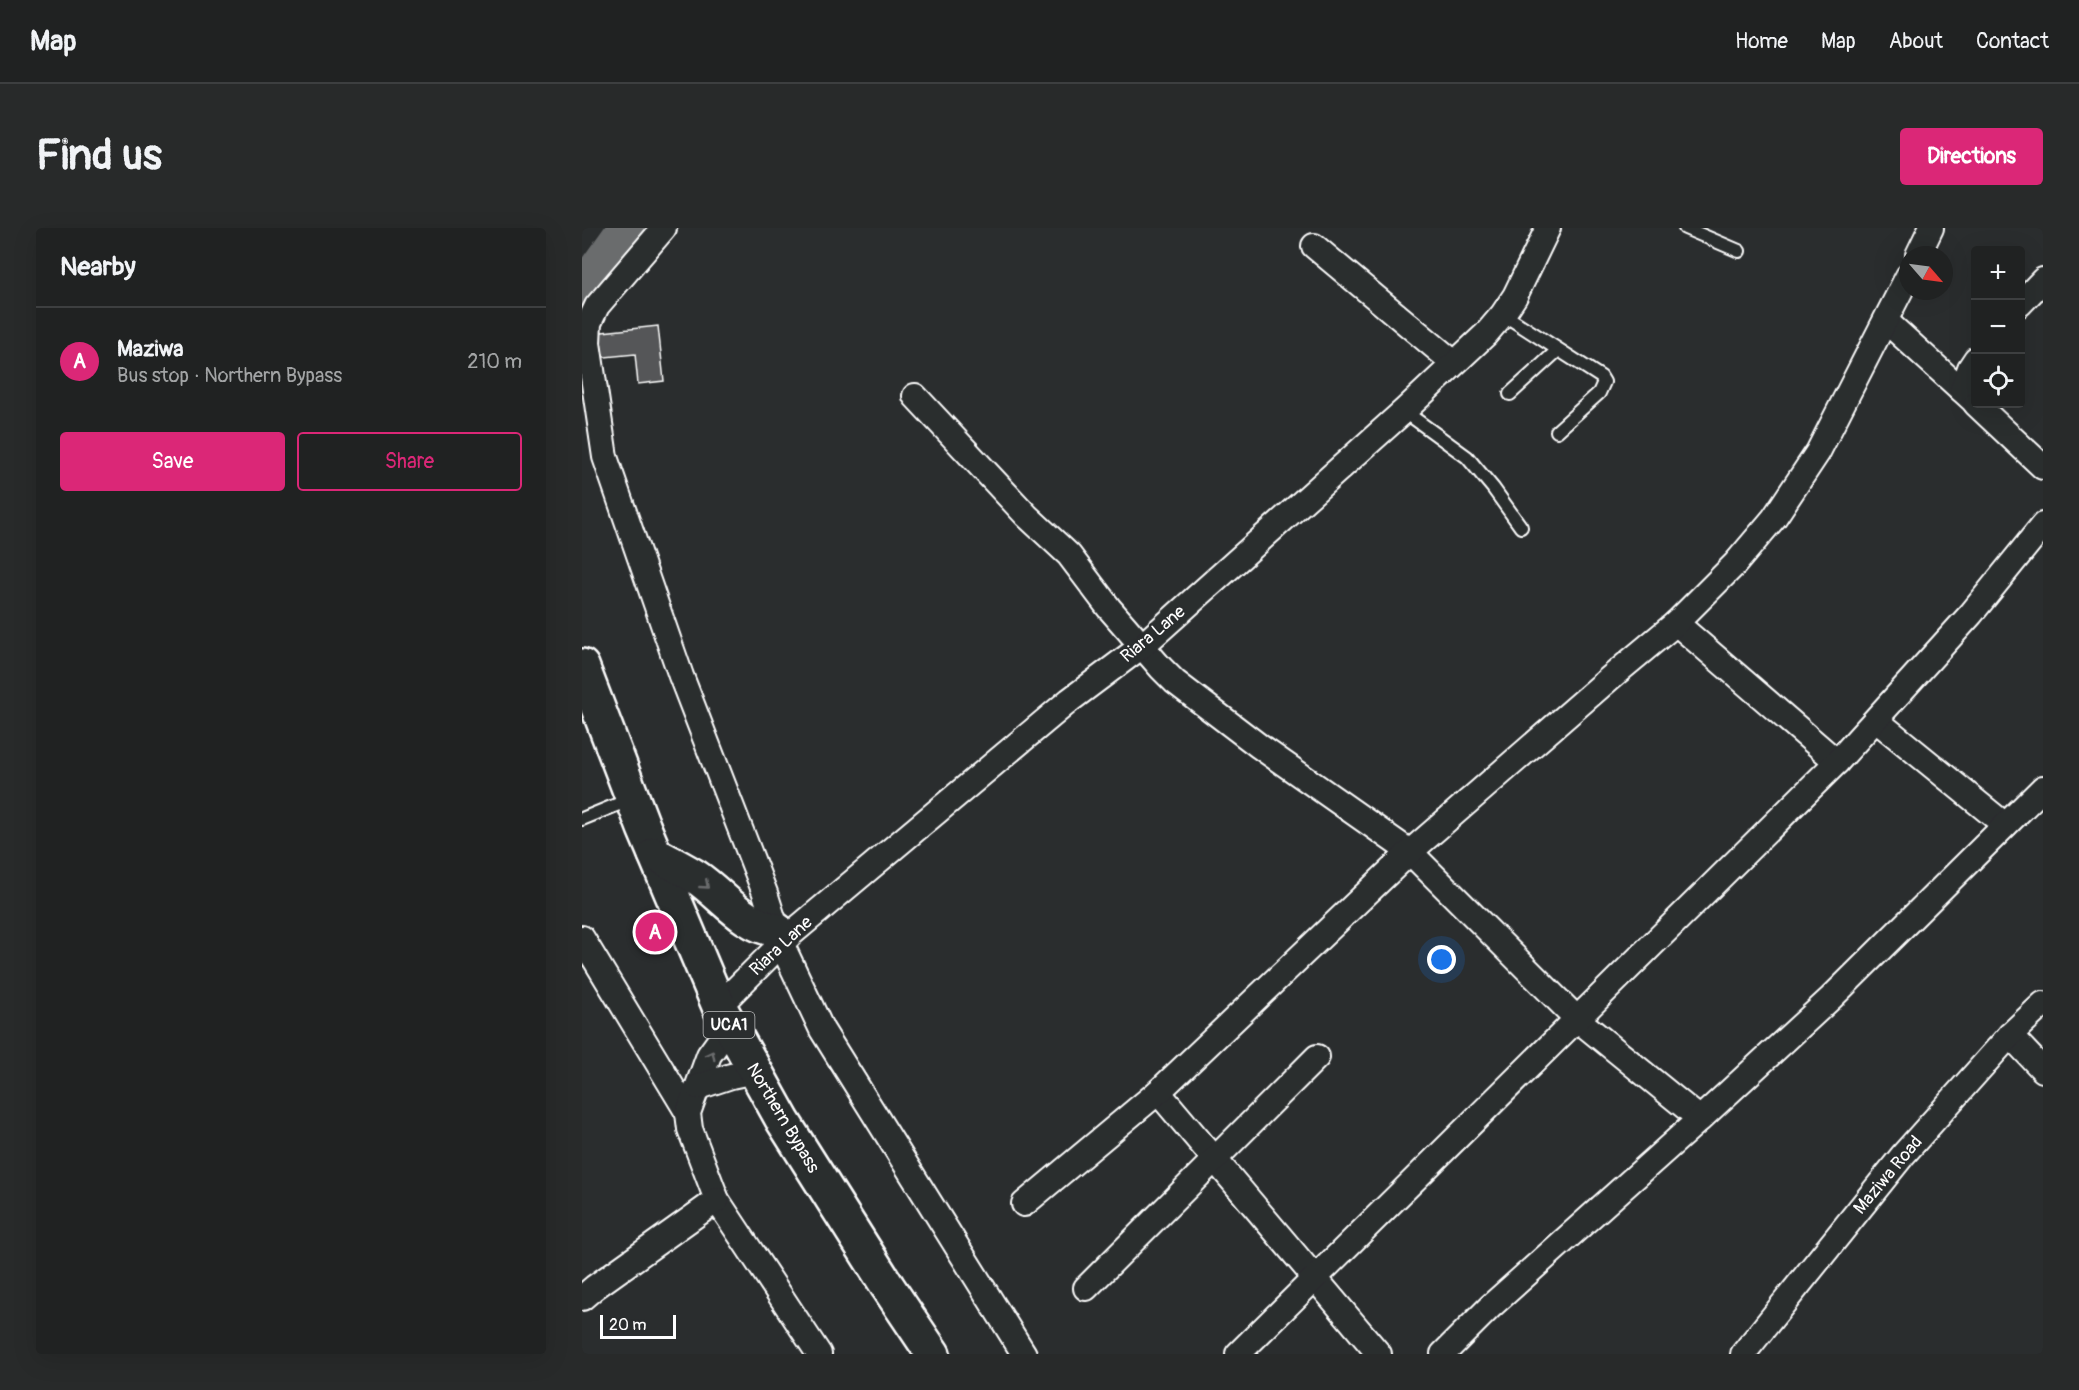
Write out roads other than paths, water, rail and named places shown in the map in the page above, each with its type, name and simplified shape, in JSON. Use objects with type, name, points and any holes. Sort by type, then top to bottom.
[{"type":"main road","name":"Northern Bypass","points":[[582,666],[632,799],[725,1016],[802,1151],[933,1354]]},
{"type":"main road","points":[[655,854],[697,878],[747,919],[779,936]]},
{"type":"street","points":[[664,228],[603,299],[589,323],[588,343],[605,458],[681,676],[779,936],[822,1030],[1024,1354]]},
{"type":"street","name":"Riara Lane","points":[[688,1113],[725,1016],[779,936],[1070,700],[1142,646],[1404,411],[1486,334],[1503,314],[1515,296],[1548,228]]},
{"type":"street","points":[[1922,246],[1931,228]]},
{"type":"street","points":[[1314,246],[1454,363]]},
{"type":"street","points":[[2024,300],[2043,280]]},
{"type":"street","points":[[1024,1204],[1158,1092],[1410,852],[1676,623],[1735,564],[1774,518],[1818,452],[1899,294]]},
{"type":"street","points":[[1886,321],[1971,399]]},
{"type":"street","points":[[1971,366],[1971,399]]},
{"type":"street","points":[[915,396],[1027,516],[1069,555],[1109,608],[1175,682],[1259,746],[1410,852],[1577,1019],[1700,1119]]},
{"type":"street","points":[[1981,408],[2043,467]]},
{"type":"street","points":[[1238,1354],[1837,762],[1971,614],[2043,525]]},
{"type":"street","points":[[1676,623],[1837,762]]},
{"type":"street","points":[[1876,720],[2005,825]]},
{"type":"street","points":[[1443,1354],[1491,1306],[1831,998],[2043,788]]},
{"type":"street","points":[[582,938],[688,1113],[690,1129],[717,1200],[819,1354]]},
{"type":"street","name":"Maziwa Road","points":[[1743,1354],[1904,1155],[2010,1035],[2043,1004]]},
{"type":"street","points":[[2010,1035],[2043,1070]]},
{"type":"street","points":[[1086,1288],[1317,1058]]},
{"type":"street","points":[[698,1087],[755,1071]]},
{"type":"street","points":[[1158,1092],[1379,1354]]},
{"type":"street","points":[[582,1298],[717,1200]]},
{"type":"lane","points":[[1685,228],[1739,251]]},
{"type":"lane","points":[[1503,314],[1601,377],[1604,382],[1599,393],[1557,431]]},
{"type":"lane","points":[[1510,394],[1558,350]]},
{"type":"lane","points":[[1404,411],[1467,457],[1521,527]]},
{"type":"lane","points":[[582,819],[632,799]]},
{"type":"waterway","points":[[582,298],[625,238],[640,228]]},
{"type":"place","name":"Maziwa","points":[[655,932]]}]
